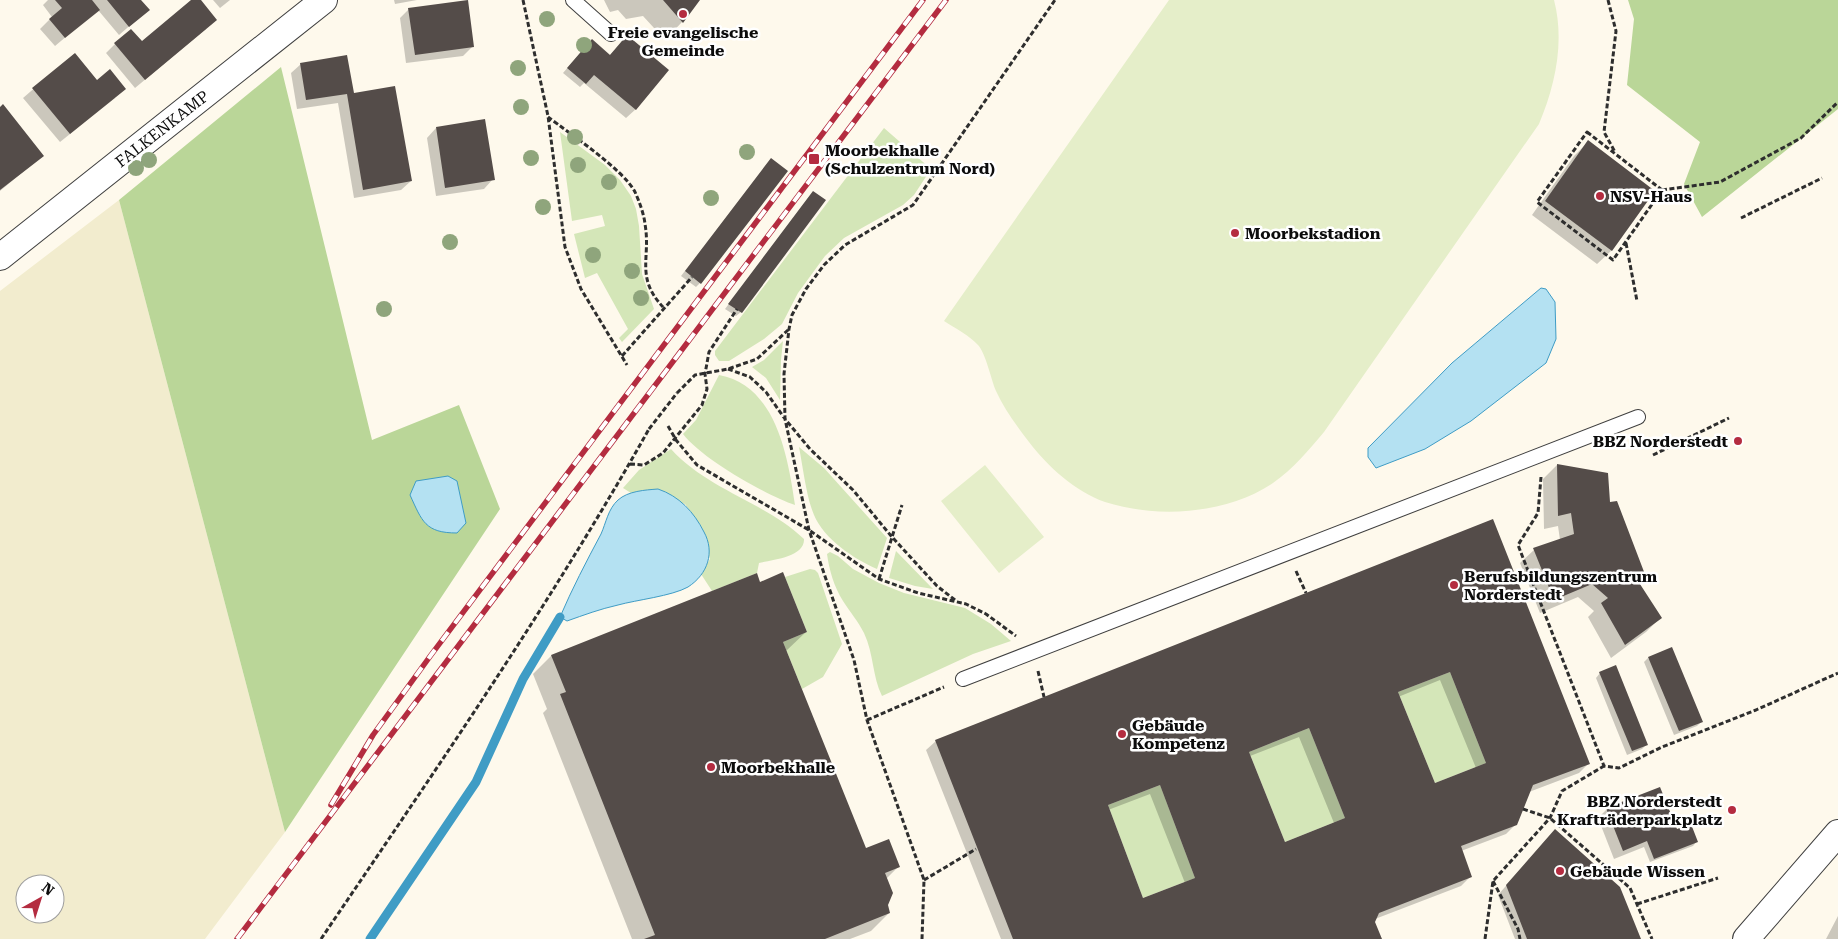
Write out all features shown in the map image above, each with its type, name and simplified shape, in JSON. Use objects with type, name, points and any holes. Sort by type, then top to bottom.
[{"type":"street","name":"FALKENKAMP","points":[[0,257],[324,0]]},
{"type":"street","points":[[1746,939],[1838,833]]},
{"type":"lane","points":[[573,0],[611,34]]},
{"type":"lane","points":[[963,679],[1638,418]]},
{"type":"path","points":[[523,0],[548,116],[565,247],[581,289],[627,365]]},
{"type":"path","points":[[922,939],[924,880],[867,720],[854,660],[810,530],[785,419],[784,374],[789,329],[792,315],[803,295],[824,265],[845,245],[913,205],[1055,0]]},
{"type":"path","points":[[1608,0],[1616,31],[1604,132],[1616,155]]},
{"type":"path","points":[[1662,190],[1613,260],[1537,202],[1587,132],[1662,190],[1720,182],[1801,138],[1838,102]]},
{"type":"path","points":[[548,116],[607,162],[634,190],[646,225],[644,265],[652,294],[664,307]]},
{"type":"path","points":[[1741,218],[1822,178]]},
{"type":"path","points":[[1626,242],[1637,301]]},
{"type":"path","points":[[622,356],[692,277]]},
{"type":"path","points":[[630,464],[644,465],[663,453],[676,440],[702,405],[706,389],[705,374],[709,352],[737,309]]},
{"type":"path","points":[[321,939],[478,706],[596,520],[649,429],[677,393],[695,375],[728,369],[757,359],[789,329]]},
{"type":"path","points":[[728,369],[750,377],[766,392],[810,449],[852,490],[937,586],[955,600],[986,614],[1034,652]]},
{"type":"path","points":[[1653,455],[1729,418]]},
{"type":"path","points":[[668,426],[676,440],[697,465],[810,530],[879,579],[918,593],[955,600]]},
{"type":"path","points":[[1543,454],[1538,513],[1518,545],[1604,766]]},
{"type":"path","points":[[879,579],[902,505]]},
{"type":"path","points":[[1517,579],[1529,575]]},
{"type":"path","points":[[1486,939],[1493,881],[1550,818],[1562,791],[1604,766],[1619,768],[1662,747],[1756,710],[1838,673]]},
{"type":"path","points":[[867,720],[963,679]]},
{"type":"path","points":[[1523,810],[1550,818],[1630,888],[1652,939]]},
{"type":"path","points":[[924,880],[976,849]]},
{"type":"path","points":[[1637,904],[1718,878]]},
{"type":"path","points":[[1493,881],[1518,929],[1520,939]]},
{"type":"shaded area","points":[[119,200],[285,832],[205,939],[0,939],[0,291]]},
{"type":"green space","name":"Moorbekstadion","points":[[1169,0],[1554,0],[1559,32],[1554,79],[1539,124],[1324,432],[1287,472],[1273,483],[1255,493],[1214,507],[1169,512],[1147,511],[1094,498],[1073,485],[1053,469],[1036,451],[1007,411],[996,391],[981,349],[967,335],[944,321]]},
{"type":"green space","points":[[1628,0],[1838,0],[1838,109],[1702,217],[1684,184],[1700,142],[1627,85],[1634,19]]},
{"type":"green space","points":[[281,67],[372,440],[459,405],[500,509],[285,832],[119,200]]},
{"type":"green space","points":[[884,128],[931,169],[914,195],[903,205],[844,238],[825,256],[798,293],[782,324],[764,339],[729,361],[719,361],[715,351]]},
{"type":"green space","points":[[560,132],[605,165],[620,180],[631,196],[636,209],[642,274],[654,309],[622,342],[619,338],[628,329],[597,273],[585,278],[574,234],[605,226],[602,215],[572,221]]},
{"type":"green space","points":[[783,341],[780,400],[766,378],[752,367],[764,360]]},
{"type":"green space","points":[[719,375],[738,381],[754,393],[766,408],[776,426],[783,445],[795,505],[752,485],[719,465],[692,444],[683,434],[696,420]]},
{"type":"green space","points":[[799,447],[824,468],[887,538],[877,569],[850,554],[832,540],[819,524],[809,499]]},
{"type":"green space","points":[[671,449],[702,475],[789,526],[804,539],[803,545],[794,554],[787,557],[759,563],[757,573],[712,591],[701,574],[710,559],[702,528],[685,504],[644,490],[631,493],[623,488],[639,470]]},
{"type":"green space","points":[[985,465],[1044,537],[999,573],[941,501]]},
{"type":"green space","points":[[896,551],[933,589],[889,578]]},
{"type":"green space","points":[[830,552],[838,556],[853,569],[879,583],[904,593],[965,608],[991,624],[1011,641],[973,654],[882,696],[876,681],[870,649],[864,633],[840,596],[835,584],[827,554]]},
{"type":"green space","points":[[810,569],[818,573],[842,644],[823,677],[802,689],[783,642],[807,632],[785,577]]},
{"type":"green space","points":[[1450,672],[1486,763],[1435,783],[1398,692]]},
{"type":"green space","points":[[1309,728],[1345,818],[1285,842],[1249,752]]},
{"type":"green space","points":[[1160,785],[1195,878],[1143,898],[1108,805]]},
{"type":"water","points":[[1541,288],[1546,289],[1555,302],[1556,339],[1546,363],[1471,421],[1425,449],[1376,468],[1368,457],[1368,448],[1452,363]]},
{"type":"water","points":[[448,476],[457,481],[466,523],[457,533],[438,531],[426,524],[410,495],[416,481]]},
{"type":"water","points":[[658,489],[679,500],[696,518],[704,532],[709,547],[709,555],[705,569],[700,576],[688,587],[673,593],[592,612],[567,621],[560,617],[610,512],[618,500],[632,493]]},
{"type":"building","points":[[55,0],[92,0],[100,10],[65,38],[49,19],[62,8]]},
{"type":"building","points":[[107,0],[141,0],[150,10],[129,27]]},
{"type":"building","points":[[191,0],[201,0],[217,20],[145,80],[114,43],[131,29],[142,41]]},
{"type":"building","points":[[468,0],[474,47],[415,55],[408,8]]},
{"type":"building","name":"Freie evangelische Gemeinde","points":[[663,0],[700,0],[683,23]]},
{"type":"building","points":[[627,35],[669,70],[636,110],[594,75],[586,84],[567,68],[592,39],[610,55]]},
{"type":"building","points":[[75,53],[97,80],[110,69],[126,89],[70,134],[32,88]]},
{"type":"building","points":[[347,55],[354,93],[395,86],[412,181],[363,190],[347,94],[306,100],[300,63]]},
{"type":"building","points":[[3,104],[44,156],[0,190],[0,107]]},
{"type":"building","points":[[485,119],[495,180],[445,188],[436,127]]},
{"type":"building","name":"NSV-Haus","points":[[1588,140],[1655,191],[1612,251],[1545,201]]},
{"type":"building","points":[[771,158],[788,171],[701,284],[685,271]]},
{"type":"building","points":[[813,191],[826,200],[742,313],[728,304]]},
{"type":"building","points":[[1557,464],[1608,473],[1610,502],[1617,501],[1646,577],[1638,581],[1662,618],[1625,645],[1601,603],[1608,598],[1592,584],[1554,600],[1533,548],[1574,534],[1571,513],[1558,516]]},
{"type":"building","name":"Gebäude Kompetenz","points":[[1493,519],[1590,764],[1533,785],[1517,825],[1461,846],[1472,877],[1379,913],[1375,922],[1382,939],[1013,939],[935,740]],"holes":[[[1450,672],[1486,763],[1435,783],[1398,692]],[[1309,728],[1345,818],[1285,842],[1249,752]],[[1160,785],[1195,878],[1143,898],[1108,805]]]},
{"type":"building","name":"Moorbekhalle","points":[[783,572],[807,632],[783,642],[866,848],[889,839],[900,867],[885,873],[893,893],[888,905],[890,913],[825,939],[644,939],[655,935],[560,694],[566,692],[551,655],[757,573],[760,582]]},
{"type":"building","points":[[1672,647],[1703,722],[1679,731],[1648,657]]},
{"type":"building","points":[[1616,665],[1648,745],[1632,751],[1599,672]]},
{"type":"building","points":[[1660,787],[1677,829],[1691,824],[1698,842],[1654,859],[1647,841],[1623,851],[1606,808]]},
{"type":"building","name":"Gebäude Wissen","points":[[1555,829],[1620,887],[1641,939],[1527,939],[1506,885]]},
{"type":"waterway","points":[[370,939],[476,782],[523,679],[560,617]]},
{"type":"railway","points":[[331,805],[373,735],[431,655],[923,0]]},
{"type":"railway","points":[[237,939],[946,0]]},
{"type":"place","name":"Freie evangelische Gemeinde","points":[[683,14]]},
{"type":"place","name":"Moorbekhalle (Schulzentrum Nord)","points":[[814,159]]},
{"type":"place","name":"NSV-Haus","points":[[1600,196]]},
{"type":"place","name":"Moorbekstadion","points":[[1235,233]]},
{"type":"place","name":"BBZ Norderstedt","points":[[1738,441]]},
{"type":"place","name":"Berufsbildungszentrum Norderstedt","points":[[1454,585]]},
{"type":"place","name":"Gebäude Kompetenz","points":[[1122,734]]},
{"type":"place","name":"Moorbekhalle","points":[[711,767]]},
{"type":"place","name":"BBZ Norderstedt Krafträderparkplatz","points":[[1732,810]]},
{"type":"place","name":"Gebäude Wissen","points":[[1560,871]]}]
